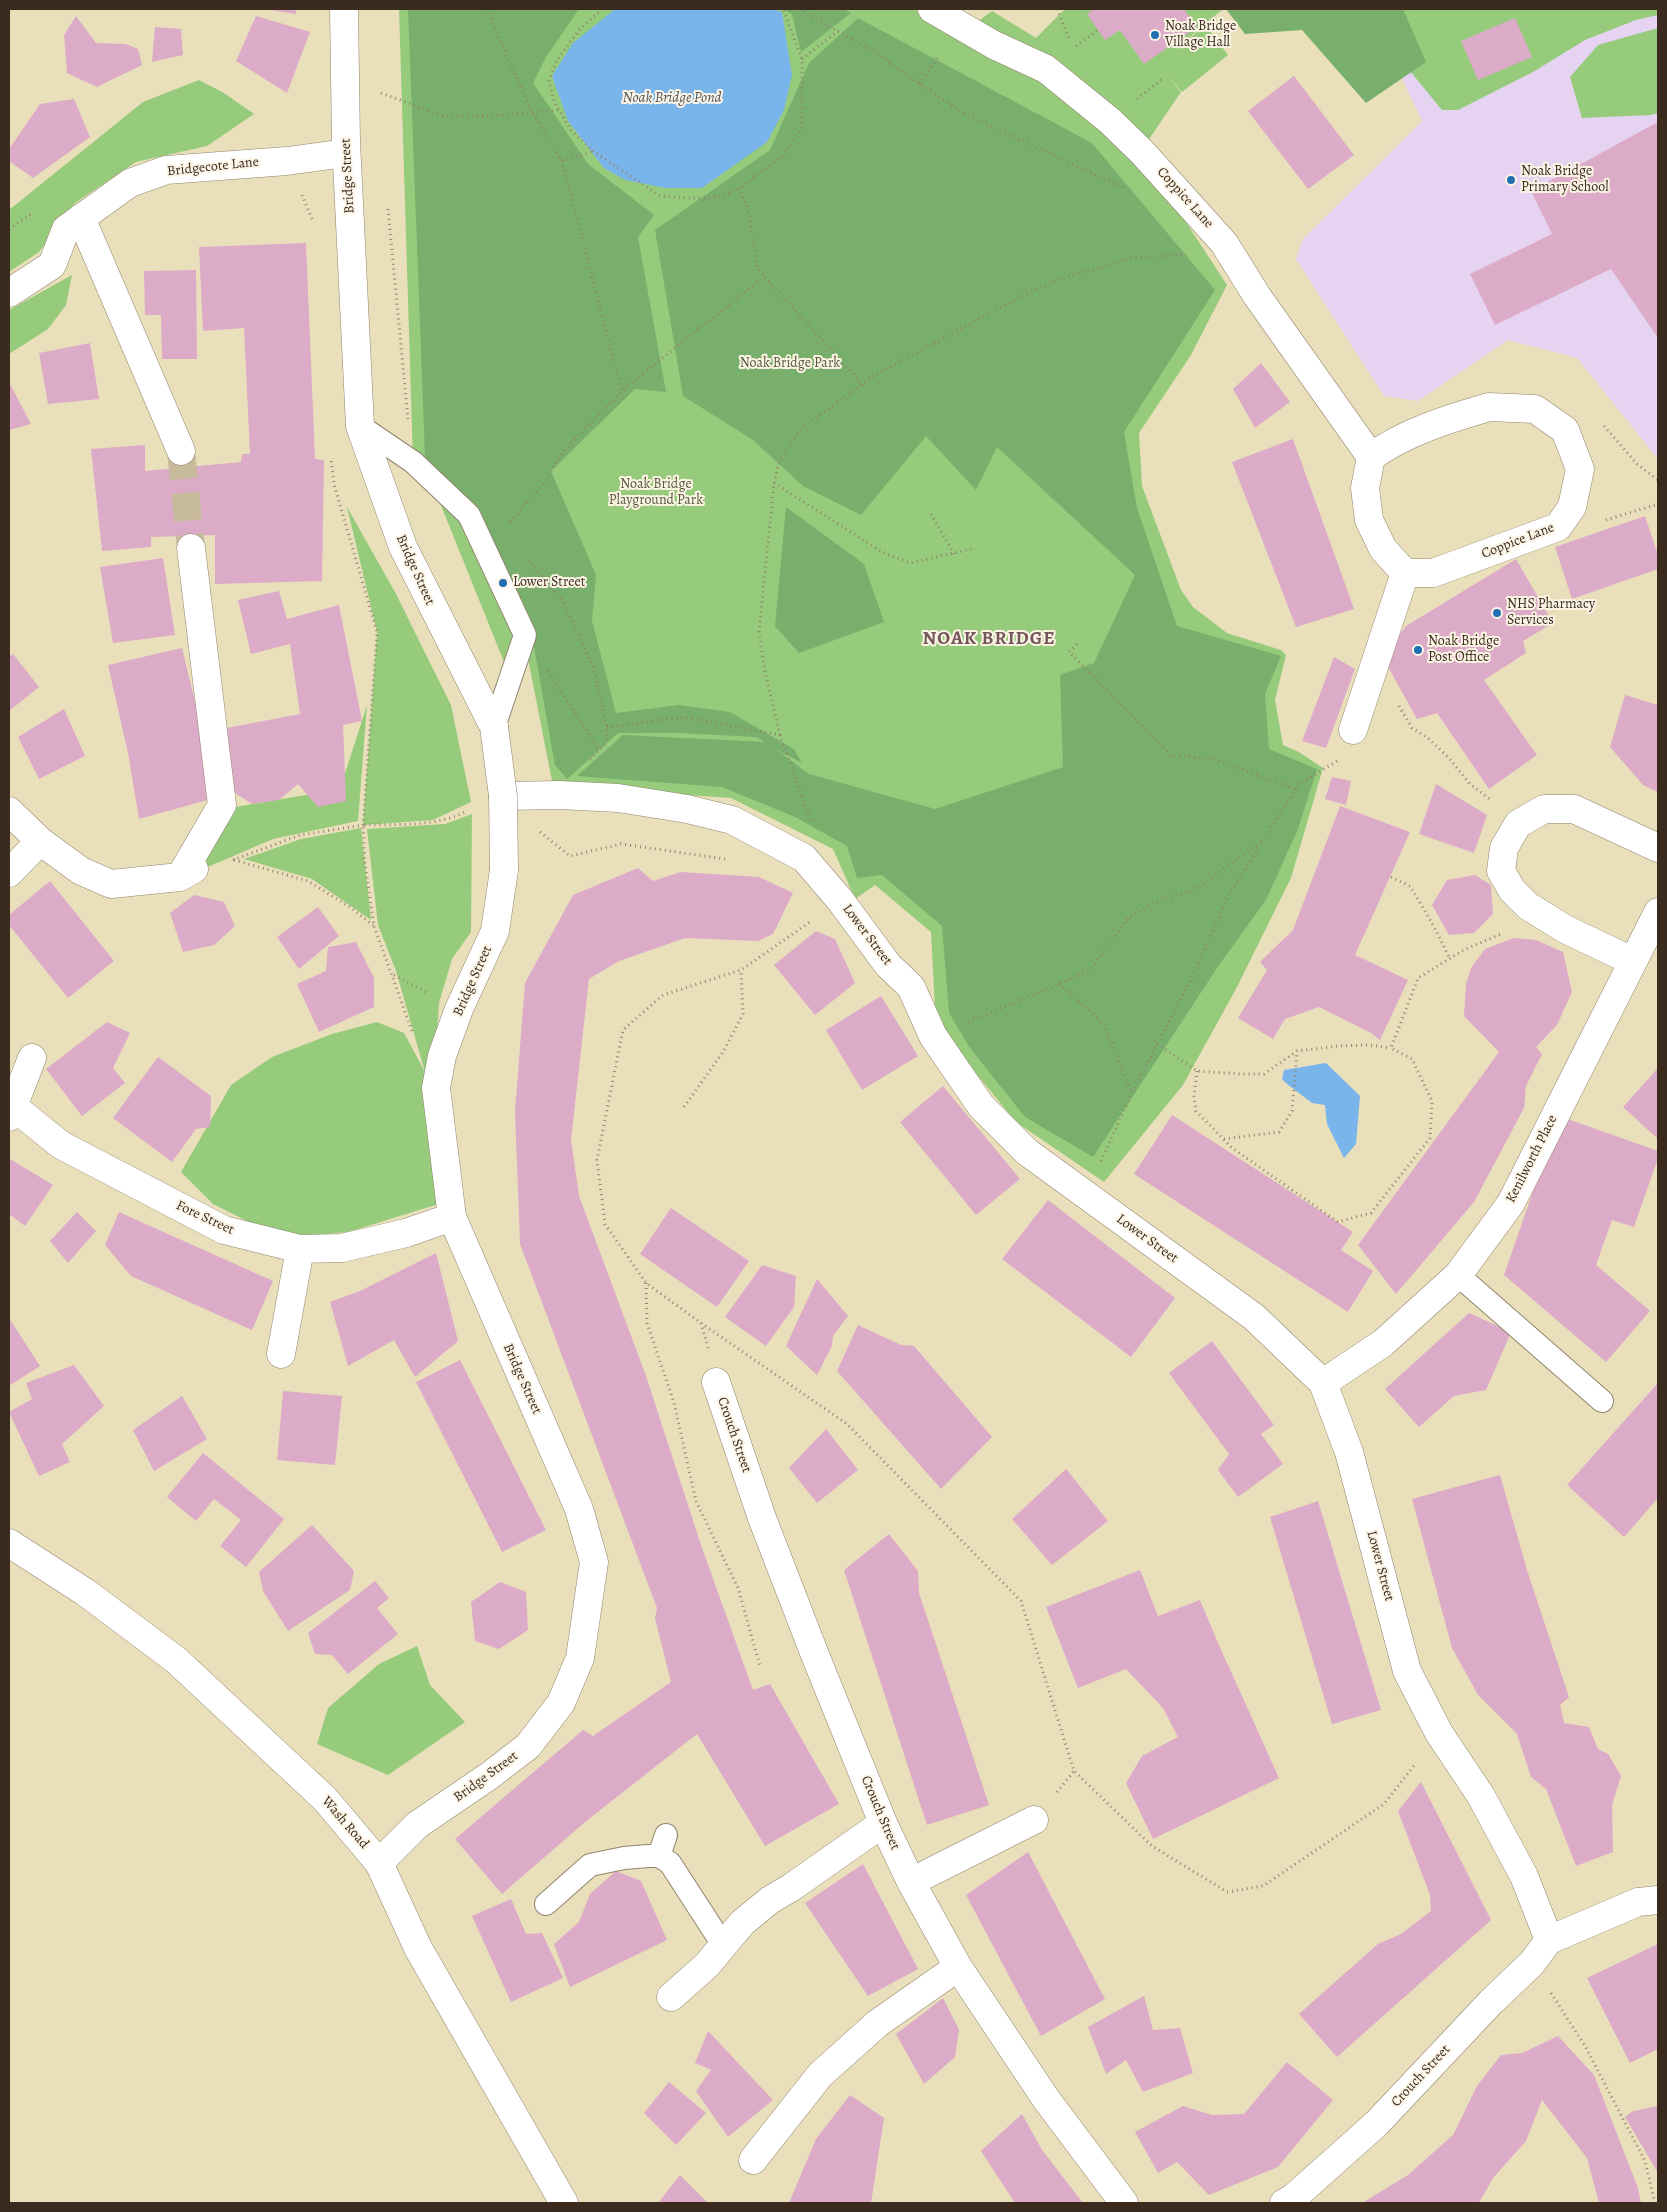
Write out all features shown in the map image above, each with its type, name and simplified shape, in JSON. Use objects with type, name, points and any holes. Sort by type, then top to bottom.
[{"type":"street","name":"Bridge Street","points":[[344,9],[346,153],[360,426],[403,547],[494,728],[503,796],[504,870],[495,931],[459,1009],[442,1056],[436,1088],[452,1217],[579,1509],[594,1562],[580,1658],[561,1703],[528,1746],[489,1776],[417,1825],[379,1863]]},
{"type":"street","name":"Coppice Lane","points":[[932,9],[994,45],[1046,70],[1110,121],[1142,152],[1224,242],[1257,296],[1371,457],[1390,443],[1454,418],[1489,407],[1535,410],[1565,430],[1580,469],[1572,507],[1558,527],[1433,573],[1404,573]]},
{"type":"street","name":"Bridgecote Lane","points":[[9,293],[52,265],[66,229],[130,183],[166,170],[287,161],[346,153]]},
{"type":"street","points":[[81,218],[181,451]]},
{"type":"street","points":[[1353,730],[1404,573],[1383,549],[1369,520],[1365,488],[1371,457]]},
{"type":"street","points":[[9,811],[40,840],[81,871],[111,884],[187,873],[222,806],[192,548]]},
{"type":"street","name":"Lower Street","points":[[503,796],[560,794],[618,798],[687,808],[732,820],[804,858],[840,900],[888,965],[911,987],[933,1036],[981,1106],[1027,1152],[1254,1317],[1323,1383],[1349,1452],[1408,1671],[1440,1733],[1481,1796],[1520,1868],[1549,1940]]},
{"type":"street","points":[[1632,961],[1565,929],[1528,906],[1512,890],[1501,871],[1504,848],[1518,824],[1544,809],[1574,809],[1658,848]]},
{"type":"street","points":[[9,874],[40,840]]},
{"type":"street","name":"Kenilworth Place","points":[[1323,1383],[1383,1342],[1458,1275],[1511,1203],[1658,912]]},
{"type":"street","points":[[10,1109],[32,1058]]},
{"type":"street","name":"Fore Street","points":[[10,1109],[61,1145],[224,1230],[300,1249],[342,1248],[406,1232],[452,1217]]},
{"type":"street","points":[[281,1354],[300,1249]]},
{"type":"street","name":"Crouch Street","points":[[716,1382],[762,1518],[883,1823],[911,1882],[958,1967],[1046,2099],[1124,2203]]},
{"type":"street","name":"Wash Road","points":[[9,1543],[85,1592],[176,1660],[325,1799],[379,1863],[418,1948],[564,2203]]},
{"type":"street","points":[[911,1882],[1034,1820]]},
{"type":"street","points":[[671,1997],[707,1965],[742,1923],[770,1900],[792,1887],[883,1823]]},
{"type":"street","points":[[1549,1940],[1638,1902],[1658,1900]]},
{"type":"street","name":"Crouch Street","points":[[1284,2203],[1293,2198],[1376,2124],[1492,2002],[1532,1963],[1549,1940]]},
{"type":"street","points":[[753,2160],[820,2076],[878,2023],[958,1967]]},
{"type":"lane","points":[[360,426],[413,462],[469,515],[525,634],[494,728]]},
{"type":"lane","points":[[1458,1275],[1602,1401]]},
{"type":"lane","points":[[546,1904],[582,1870],[590,1865],[624,1858],[663,1846],[670,1863],[723,1945]]},
{"type":"path","points":[[486,9],[532,112],[562,161],[622,392]]},
{"type":"path","points":[[602,9],[580,30],[556,60],[549,81],[554,102],[571,130],[593,151],[660,196],[713,198],[739,188],[782,156],[802,128],[802,58],[783,9]]},
{"type":"path","points":[[799,9],[873,51],[961,112],[1125,189]]},
{"type":"path","points":[[1057,9],[1073,48]]},
{"type":"path","points":[[802,58],[838,32]]},
{"type":"path","points":[[379,101],[378,92],[441,115],[477,117],[559,110]]},
{"type":"path","points":[[562,161],[593,151]]},
{"type":"path","points":[[287,161],[314,225]]},
{"type":"path","points":[[739,188],[748,208],[757,268],[863,385]]},
{"type":"path","points":[[388,207],[413,462]]},
{"type":"path","points":[[814,827],[780,735],[765,672],[759,632],[774,483],[779,462],[800,430],[875,375],[1024,295],[1066,277],[1132,258],[1212,250],[1224,242]]},
{"type":"path","points":[[504,529],[545,482],[563,452],[622,392],[765,276]]},
{"type":"path","points":[[331,455],[334,484],[377,632],[363,825],[365,864],[374,926],[394,975],[414,1037]]},
{"type":"path","points":[[774,483],[882,552],[910,564],[971,549]]},
{"type":"path","points":[[931,514],[954,554]]},
{"type":"path","points":[[525,634],[599,750]]},
{"type":"path","points":[[1076,644],[1069,652],[1172,756],[1210,758],[1297,787],[1225,902],[1192,977],[1132,1093],[1086,1194]]},
{"type":"path","points":[[607,727],[685,717],[780,735]]},
{"type":"path","points":[[1412,728],[1428,738],[1442,751],[1470,784],[1522,822]]},
{"type":"path","points":[[187,873],[234,860],[300,835],[363,825],[411,824],[456,816]]},
{"type":"path","points":[[933,1036],[1059,984],[1090,968],[1128,918],[1158,901],[1197,888],[1264,840]]},
{"type":"path","points":[[570,856],[621,844],[734,861]]},
{"type":"path","points":[[234,860],[308,881],[350,907],[374,926]]},
{"type":"path","points":[[1391,877],[1410,886],[1432,923],[1450,959]]},
{"type":"path","points":[[840,900],[741,970],[663,995],[623,1030],[597,1160],[606,1224],[646,1283],[847,1424],[1021,1602],[1074,1771],[1152,1846],[1227,1892],[1263,1886],[1384,1804],[1440,1733]]},
{"type":"path","points":[[1390,1048],[1418,978],[1450,959],[1510,930]]},
{"type":"path","points":[[684,1107],[722,1052],[743,1014],[741,970]]},
{"type":"path","points":[[1059,984],[1104,1024],[1132,1093]]},
{"type":"path","points":[[1157,1044],[1197,1071],[1264,1074],[1297,1051],[1369,1045],[1390,1048],[1412,1059],[1432,1101],[1430,1138],[1371,1213],[1338,1222],[1232,1148],[1196,1110],[1194,1096],[1197,1071]]},
{"type":"path","points":[[1224,1139],[1279,1132],[1292,1111],[1297,1051]]},
{"type":"path","points":[[646,1283],[647,1323],[674,1403],[696,1501],[738,1588],[760,1666]]},
{"type":"path","points":[[701,1323],[716,1382]]},
{"type":"path","points":[[1532,1963],[1585,2046],[1645,2160],[1655,2203]]},
{"type":"shaded area","name":"Noak Bridge Primary School","points":[[1658,9],[1658,459],[1577,358],[1508,340],[1418,401],[1384,396],[1296,259],[1303,239],[1422,121],[1400,74]]},
{"type":"green space","name":"Noak Bridge Park","points":[[399,9],[914,9],[965,31],[992,11],[1036,38],[1065,9],[1223,9],[1172,52],[1206,25],[1228,55],[1182,92],[1165,73],[1181,92],[1137,157],[1161,184],[1227,285],[1191,355],[1139,433],[1142,486],[1181,590],[1193,607],[1227,633],[1281,650],[1286,655],[1275,700],[1283,745],[1299,752],[1323,768],[1291,878],[1237,987],[1183,1085],[1104,1182],[1016,1122],[941,1031],[935,1007],[931,932],[875,885],[855,899],[833,849],[731,798],[553,786],[522,628],[469,515],[413,462]]},
{"type":"green space","name":"Noak Bridge Park","points":[[408,9],[579,9],[546,57],[533,83],[588,164],[654,215],[638,237],[666,392],[635,389],[551,471],[596,575],[592,621],[616,713],[679,705],[730,712],[794,749],[802,763],[777,750],[809,774],[935,809],[1063,767],[1060,675],[1094,663],[1135,575],[997,447],[976,490],[926,436],[861,515],[803,486],[753,440],[683,396],[655,230],[770,150],[809,63],[858,18],[1092,143],[1215,290],[1124,432],[1137,508],[1177,626],[1281,656],[1265,694],[1269,749],[1317,769],[1298,829],[1266,900],[1219,965],[1093,1157],[1025,1117],[970,1048],[949,1013],[942,926],[882,875],[857,878],[847,846],[795,817],[722,787],[577,776],[623,735],[765,742],[756,737],[680,733],[618,733],[567,779],[555,765],[531,630],[464,497],[425,457]]},
{"type":"green space","points":[[782,9],[844,9],[851,13],[801,52],[792,14]]},
{"type":"green space","points":[[1226,9],[1403,9],[1426,62],[1366,103],[1302,30],[1245,34]]},
{"type":"green space","points":[[1359,9],[1658,9],[1658,15],[1636,20],[1585,40],[1533,72],[1458,110],[1442,110]]},
{"type":"green space","points":[[1658,28],[1658,113],[1651,115],[1582,118],[1570,77],[1598,45]]},
{"type":"green space","points":[[199,80],[224,93],[254,114],[207,146],[136,162],[75,203],[39,252],[9,272],[9,210],[143,102]]},
{"type":"green space","points":[[72,275],[66,305],[48,329],[9,354],[9,310]]},
{"type":"green space","points":[[436,493],[463,519],[516,638],[506,667]]},
{"type":"green space","points":[[347,507],[395,592],[451,705],[471,802],[433,820],[363,825],[377,632]]},
{"type":"green space","points":[[786,507],[864,564],[884,622],[799,653],[775,626]]},
{"type":"green space","points":[[367,705],[358,821],[273,839],[189,875],[230,808],[340,789]]},
{"type":"green space","points":[[472,814],[471,932],[452,959],[439,1003],[433,1094],[442,1203],[348,1232],[281,1238],[213,1204],[181,1172],[231,1085],[272,1057],[332,1034],[377,1022],[404,1033],[425,1072],[396,971],[378,925],[367,829],[445,824]]},
{"type":"green space","points":[[361,828],[371,920],[312,879],[244,859],[301,839]]},
{"type":"green space","points":[[417,1646],[430,1685],[465,1722],[388,1775],[317,1744],[328,1708],[379,1664]]},
{"type":"water","name":"Noak Bridge Pond","points":[[615,9],[773,9],[782,12],[792,75],[784,110],[767,142],[702,188],[665,188],[625,180],[604,168],[568,121],[552,76],[573,43]]},
{"type":"water","points":[[1326,1063],[1360,1096],[1356,1144],[1344,1158],[1327,1124],[1325,1105],[1312,1103],[1282,1079],[1284,1070]]},
{"type":"building","points":[[264,9],[296,9],[296,14]]},
{"type":"building","name":"Noak Bridge Village Hall","points":[[1094,9],[1184,9],[1197,27],[1144,64],[1120,30],[1105,40],[1087,14]]},
{"type":"building","points":[[76,16],[96,43],[126,44],[138,49],[142,65],[97,87],[67,73],[64,35]]},
{"type":"building","points":[[256,16],[310,32],[287,93],[236,61]]},
{"type":"building","points":[[1515,18],[1532,57],[1478,80],[1461,41]]},
{"type":"building","points":[[155,27],[181,29],[183,55],[152,62]]},
{"type":"building","points":[[1294,76],[1354,155],[1308,189],[1248,111]]},
{"type":"building","points":[[74,99],[90,137],[33,178],[9,161],[9,149],[40,104]]},
{"type":"building","points":[[1658,122],[1658,338],[1611,269],[1495,325],[1470,274],[1552,234],[1531,191]]},
{"type":"building","points":[[306,243],[315,459],[324,460],[322,581],[215,584],[215,535],[151,537],[151,547],[102,551],[91,449],[145,445],[145,471],[241,462],[242,454],[250,454],[244,328],[203,331],[199,247]]},
{"type":"building","points":[[196,270],[197,359],[162,359],[161,315],[145,315],[144,271]]},
{"type":"building","points":[[90,343],[99,399],[48,404],[39,353]]},
{"type":"building","points":[[1261,363],[1290,402],[1255,428],[1233,389]]},
{"type":"building","points":[[9,382],[31,424],[9,430]]},
{"type":"building","points":[[1293,439],[1354,609],[1296,627],[1232,462]]},
{"type":"building","points":[[1645,516],[1658,555],[1658,569],[1572,599],[1555,547]]},
{"type":"building","points":[[163,558],[175,635],[113,643],[100,567]]},
{"type":"building","points":[[1516,559],[1553,623],[1523,641],[1526,653],[1484,680],[1537,755],[1489,789],[1437,713],[1417,719],[1383,658],[1406,626]]},
{"type":"building","points":[[279,591],[287,619],[339,605],[362,721],[343,725],[346,801],[318,807],[298,784],[279,800],[252,804],[232,791],[221,729],[300,714],[290,644],[251,654],[238,600]]},
{"type":"building","points":[[182,648],[203,735],[215,798],[139,819],[128,753],[108,665]]},
{"type":"building","points":[[13,654],[39,687],[9,711],[9,657]]},
{"type":"building","points":[[1334,657],[1355,669],[1326,748],[1302,741]]},
{"type":"building","points":[[1625,695],[1658,705],[1658,792],[1643,785],[1610,747]]},
{"type":"building","points":[[64,709],[85,756],[39,779],[18,737]]},
{"type":"building","points":[[1332,777],[1351,781],[1346,805],[1325,799]]},
{"type":"building","points":[[1436,784],[1487,815],[1474,853],[1419,834]]},
{"type":"building","points":[[1340,806],[1410,832],[1355,955],[1408,980],[1380,1040],[1371,1033],[1319,1007],[1285,1019],[1273,1039],[1238,1018],[1267,970],[1260,962],[1293,930]]},
{"type":"building","points":[[638,868],[653,881],[681,872],[759,877],[793,893],[773,934],[758,941],[685,938],[619,961],[589,979],[571,1140],[579,1196],[646,1376],[702,1548],[753,1690],[770,1684],[839,1804],[765,1846],[697,1734],[585,1822],[502,1894],[455,1839],[583,1730],[593,1736],[671,1682],[655,1618],[657,1608],[520,1244],[515,1111],[525,983],[573,895]]},
{"type":"building","points":[[1475,875],[1491,885],[1493,914],[1474,933],[1449,935],[1432,905],[1447,880]]},
{"type":"building","points":[[50,881],[114,961],[68,998],[9,925],[9,915]]},
{"type":"building","points":[[194,895],[224,902],[235,926],[214,945],[183,952],[170,913]]},
{"type":"building","points":[[318,907],[339,936],[299,969],[277,937]]},
{"type":"building","points":[[816,931],[835,939],[855,983],[815,1015],[774,965]]},
{"type":"building","points":[[1514,938],[1536,940],[1563,952],[1572,992],[1557,1025],[1536,1047],[1542,1054],[1526,1086],[1524,1108],[1474,1202],[1396,1294],[1358,1245],[1499,1052],[1464,1016],[1466,984],[1471,968],[1485,949]]},
{"type":"building","points":[[356,942],[374,978],[374,1007],[319,1032],[297,984],[326,971],[328,947]]},
{"type":"building","points":[[881,996],[918,1056],[862,1090],[826,1030]]},
{"type":"building","points":[[107,1022],[130,1033],[113,1068],[125,1083],[82,1116],[46,1069]]},
{"type":"building","points":[[158,1057],[211,1096],[210,1127],[196,1129],[172,1162],[113,1118]]},
{"type":"building","points":[[1658,1068],[1658,1139],[1623,1107]]},
{"type":"building","points":[[943,1086],[1020,1179],[976,1215],[900,1122]]},
{"type":"building","points":[[1172,1115],[1353,1232],[1341,1250],[1373,1271],[1348,1312],[1134,1174]]},
{"type":"building","points":[[1559,1116],[1658,1151],[1658,1158],[1634,1227],[1612,1220],[1596,1265],[1650,1311],[1606,1362],[1504,1275]]},
{"type":"building","points":[[10,1159],[53,1185],[25,1226],[9,1214]]},
{"type":"building","points":[[1048,1200],[1175,1298],[1131,1357],[1002,1259]]},
{"type":"building","points":[[671,1208],[749,1261],[717,1307],[640,1254]]},
{"type":"building","points":[[77,1212],[96,1231],[68,1263],[50,1241]]},
{"type":"building","points":[[119,1212],[273,1281],[252,1330],[131,1276],[105,1245]]},
{"type":"building","points":[[436,1253],[458,1341],[415,1377],[394,1340],[348,1366],[330,1302],[360,1291]]},
{"type":"building","points":[[762,1265],[796,1276],[794,1307],[766,1346],[725,1317]]},
{"type":"building","points":[[817,1279],[848,1316],[833,1336],[832,1346],[817,1375],[786,1346]]},
{"type":"building","points":[[1469,1313],[1511,1332],[1486,1390],[1454,1396],[1419,1427],[1385,1389]]},
{"type":"building","points":[[9,1318],[40,1366],[9,1386]]},
{"type":"building","points":[[858,1325],[901,1345],[914,1346],[992,1437],[941,1489],[837,1371]]},
{"type":"building","points":[[1212,1341],[1274,1425],[1261,1434],[1283,1464],[1238,1497],[1218,1470],[1229,1454],[1169,1373]]},
{"type":"building","points":[[460,1360],[546,1530],[502,1552],[416,1382]]},
{"type":"building","points":[[74,1365],[104,1406],[62,1444],[70,1462],[39,1476],[9,1412],[32,1399],[26,1383]]},
{"type":"building","points":[[1658,1383],[1658,1498],[1624,1537],[1567,1485]]},
{"type":"building","points":[[283,1391],[342,1396],[335,1465],[277,1460]]},
{"type":"building","points":[[182,1396],[207,1439],[154,1471],[133,1430]]},
{"type":"building","points":[[826,1429],[858,1470],[817,1503],[789,1468]]},
{"type":"building","points":[[203,1453],[284,1519],[246,1567],[220,1546],[241,1520],[214,1499],[196,1521],[167,1497]]},
{"type":"building","points":[[1066,1469],[1108,1521],[1052,1565],[1012,1519]]},
{"type":"building","points":[[1500,1475],[1527,1570],[1569,1697],[1560,1705],[1564,1723],[1589,1727],[1598,1749],[1608,1754],[1621,1776],[1612,1805],[1613,1852],[1576,1866],[1546,1789],[1531,1777],[1517,1734],[1478,1695],[1452,1648],[1412,1499]]},
{"type":"building","points":[[1318,1501],[1381,1710],[1332,1724],[1270,1517]]},
{"type":"building","points":[[312,1525],[354,1571],[350,1590],[288,1631],[263,1591],[259,1572]]},
{"type":"building","points":[[889,1534],[918,1571],[919,1593],[989,1805],[927,1825],[844,1570]]},
{"type":"building","points":[[1140,1570],[1158,1616],[1200,1600],[1279,1778],[1153,1839],[1126,1783],[1142,1756],[1178,1737],[1163,1708],[1126,1669],[1078,1688],[1046,1607]]},
{"type":"building","points":[[375,1581],[389,1598],[377,1608],[398,1634],[348,1674],[332,1655],[315,1654],[308,1633]]},
{"type":"building","points":[[500,1582],[526,1592],[528,1630],[499,1649],[475,1641],[471,1602]]},
{"type":"building","points":[[1421,1782],[1491,1920],[1337,2057],[1299,2014],[1378,1944],[1401,1934],[1431,1911],[1430,1895],[1398,1811]]},
{"type":"building","points":[[1028,1852],[1105,1999],[1041,2036],[966,1895]]},
{"type":"building","points":[[863,1864],[918,1969],[868,1996],[805,1903]]},
{"type":"building","points":[[616,1871],[641,1881],[667,1940],[570,1987],[554,1944],[579,1922],[590,1894]]},
{"type":"building","points":[[511,1899],[526,1934],[542,1933],[563,1978],[511,2002],[472,1916]]},
{"type":"building","points":[[1658,1944],[1658,2049],[1630,2063],[1587,1978]]},
{"type":"building","points":[[1144,1996],[1153,2030],[1180,2028],[1193,2073],[1143,2092],[1126,2060],[1106,2074],[1088,2027]]},
{"type":"building","points":[[943,1998],[959,2030],[955,2057],[924,2084],[896,2034]]},
{"type":"building","points":[[708,2031],[773,2100],[728,2137],[696,2091],[711,2070],[695,2063]]},
{"type":"building","points":[[1558,2036],[1594,2075],[1638,2188],[1641,2203],[1599,2203],[1587,2158],[1542,2100],[1526,2141],[1493,2178],[1479,2203],[1362,2203],[1408,2175],[1453,2135],[1477,2086],[1501,2055],[1522,2053]]},
{"type":"building","points":[[1287,2062],[1333,2100],[1278,2167],[1209,2195],[1177,2162],[1158,2173],[1135,2132],[1183,2106],[1212,2115],[1244,2114]]},
{"type":"building","points":[[669,2082],[706,2113],[676,2145],[644,2113]]},
{"type":"building","points":[[850,2095],[884,2118],[871,2203],[789,2203],[816,2139]]},
{"type":"building","points":[[1658,2106],[1658,2173],[1625,2117],[1633,2111]]},
{"type":"building","points":[[1022,2114],[1042,2150],[1083,2203],[1015,2203],[981,2151]]},
{"type":"building","points":[[680,2175],[708,2203],[658,2203]]},
{"type":"tunnel","points":[[181,451],[191,548]]},
{"type":"place","name":"Noak Bridge Village Hall","points":[[1155,35]]},
{"type":"place","name":"Noak Bridge Primary School","points":[[1511,180]]},
{"type":"place","name":"Lower Street","points":[[503,583]]},
{"type":"place","name":"NHS Pharmacy Services","points":[[1497,613]]},
{"type":"place","name":"Noak Bridge Post Office","points":[[1418,650]]},
{"type":"district","name":"NOAK BRIDGE","points":[[989,639]]},
{"type":"park label","name":"Noak Bridge Playground Park","points":[[656,494]]}]
